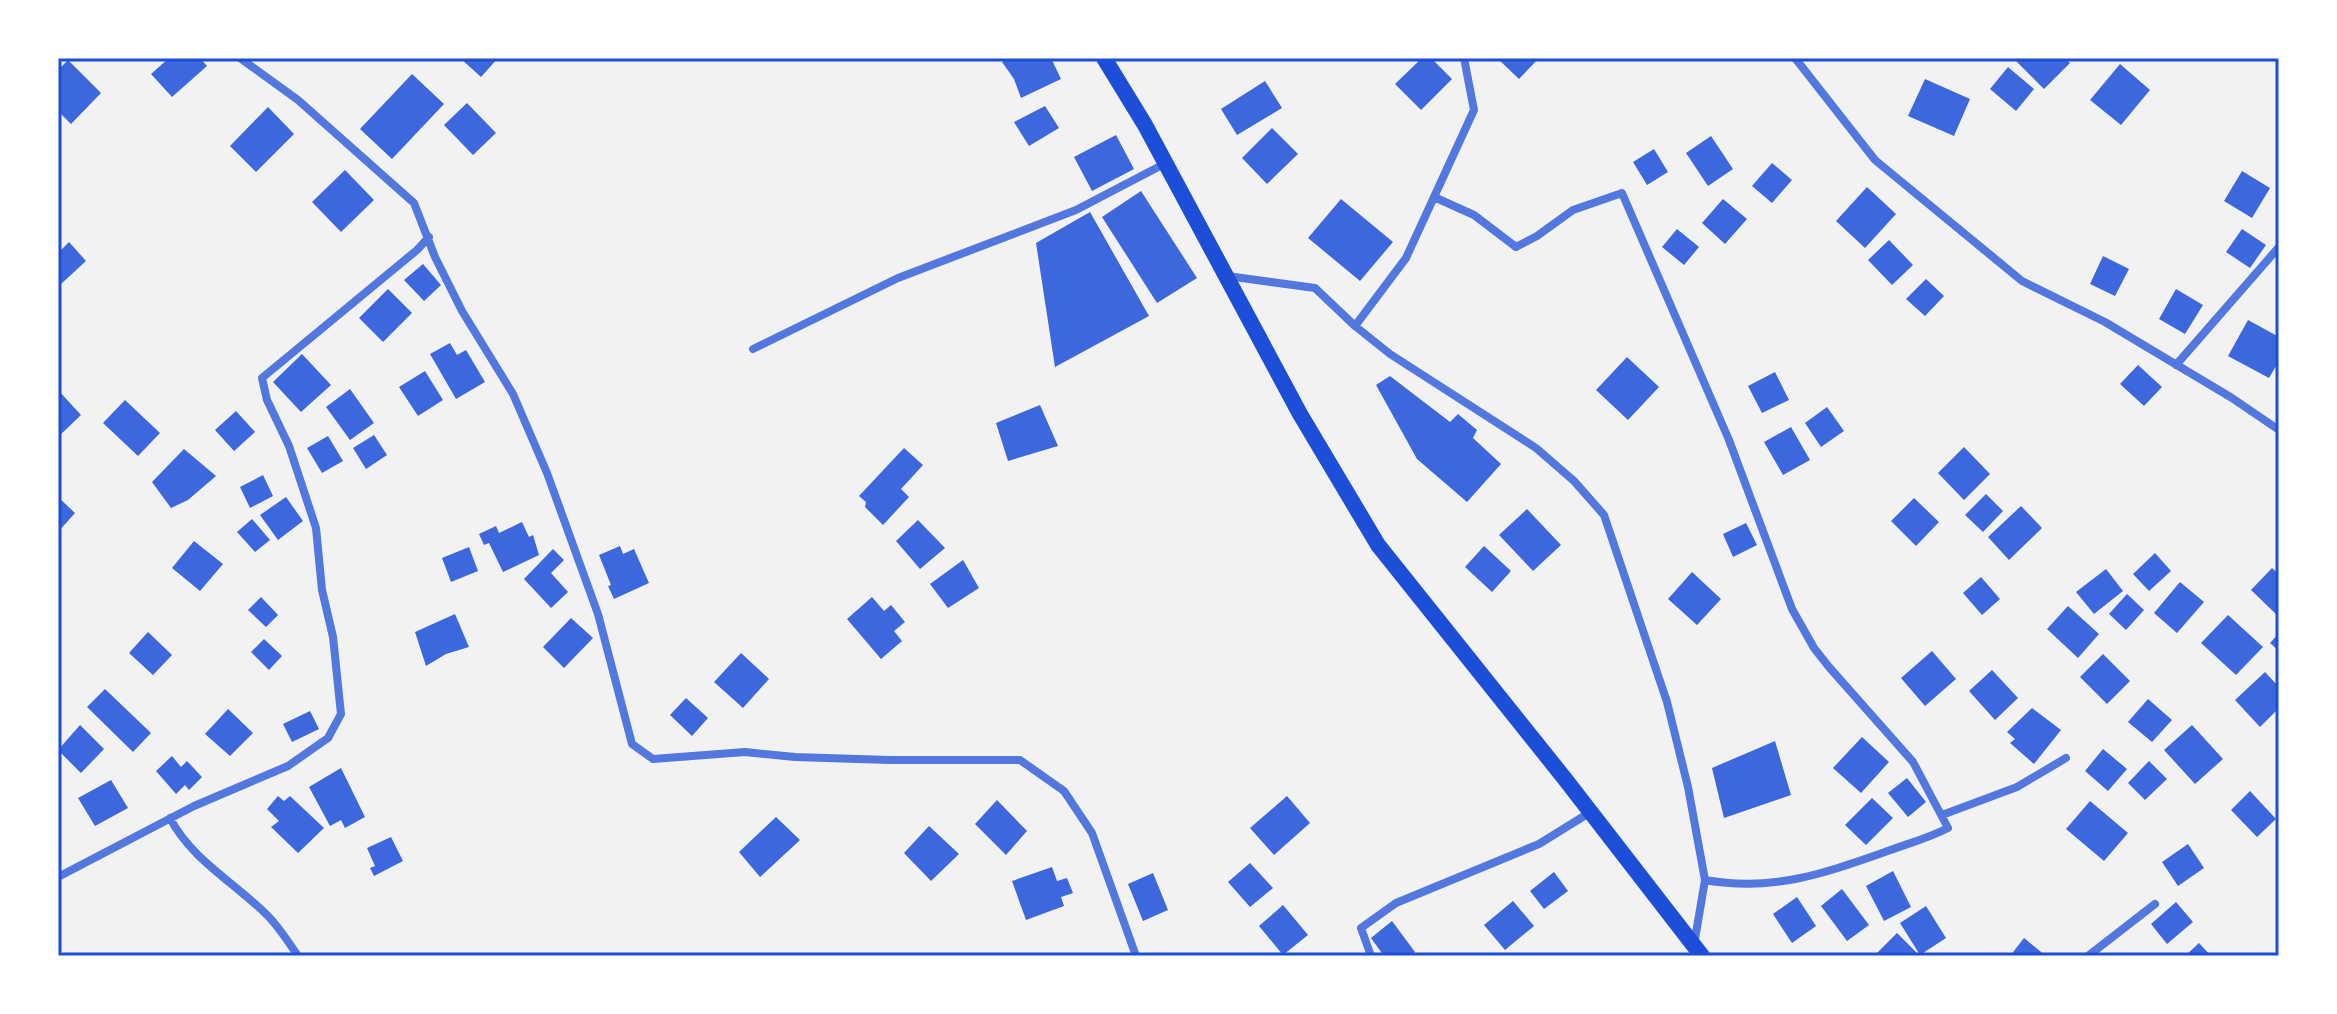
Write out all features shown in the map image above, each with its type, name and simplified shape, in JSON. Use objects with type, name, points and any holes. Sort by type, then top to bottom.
[{"type":"highway","points":[[1104,58],[1166,163],[1300,414],[1378,545],[1698,951]]},
{"type":"street","points":[[240,58],[298,100],[414,203],[435,257],[462,311],[513,394],[547,473],[598,614],[632,744],[653,759],[745,752],[873,759],[1020,760],[1064,791],[1092,833],[1136,956]]},
{"type":"street","points":[[1355,326],[1406,258],[1474,110],[1464,58]]},
{"type":"street","points":[[1795,58],[1875,160],[2022,281],[2105,322],[2279,430]]},
{"type":"street","points":[[753,349],[898,278],[1076,210],[1166,163]]},
{"type":"street","points":[[1434,197],[1474,215],[1516,247],[1573,210],[1622,193],[1729,440],[1792,609],[1814,648],[1829,667],[1913,762],[1948,828],[1925,840],[1819,875],[1773,884],[1733,885],[1705,880]]},
{"type":"street","points":[[58,877],[170,818],[288,766],[328,738],[341,714],[337,661],[322,590],[316,528],[289,446],[267,400],[262,378],[429,237]]},
{"type":"street","points":[[2176,365],[2279,247]]},
{"type":"street","points":[[1227,276],[1315,288],[1390,354],[1536,448],[1574,481],[1604,515],[1667,702],[1688,787],[1705,880],[1698,951]]},
{"type":"street","points":[[1942,815],[2017,787],[2066,758]]},
{"type":"street","points":[[1371,956],[1361,928],[1396,903],[1539,844],[1589,813]]},
{"type":"street","points":[[170,818],[178,833],[198,854],[269,917],[298,956]]},
{"type":"street","points":[[2088,956],[2155,904]]},
{"type":"building","points":[[169,58],[200,58],[207,66],[172,97],[151,74]]},
{"type":"building","points":[[460,58],[498,58],[481,77]]},
{"type":"building","points":[[1011,58],[1051,58],[1061,79],[1021,98],[1014,79],[1002,62]]},
{"type":"building","points":[[1422,58],[1431,58],[1452,79],[1421,110],[1395,84]]},
{"type":"building","points":[[1497,58],[1539,58],[1519,79]]},
{"type":"building","points":[[2019,58],[2064,58],[2070,63],[2044,89],[2016,61]]},
{"type":"building","points":[[68,60],[101,93],[71,124],[58,111],[58,70]]},
{"type":"building","points":[[2120,64],[2150,90],[2121,125],[2090,100]]},
{"type":"building","points":[[2008,67],[2034,89],[2016,111],[1990,89]]},
{"type":"building","points":[[412,74],[444,104],[392,159],[360,129]]},
{"type":"building","points":[[1925,79],[1970,99],[1954,136],[1908,116]]},
{"type":"building","points":[[1265,81],[1282,108],[1237,135],[1221,109]]},
{"type":"building","points":[[467,103],[496,133],[473,155],[444,125]]},
{"type":"building","points":[[1045,106],[1059,128],[1029,146],[1014,122]]},
{"type":"building","points":[[268,107],[294,134],[256,172],[230,146]]},
{"type":"building","points":[[1272,128],[1298,154],[1267,184],[1242,158]]},
{"type":"building","points":[[1116,135],[1134,169],[1092,191],[1074,157]]},
{"type":"building","points":[[1711,136],[1733,169],[1708,186],[1686,153]]},
{"type":"building","points":[[1654,149],[1668,172],[1647,185],[1633,162]]},
{"type":"building","points":[[1772,163],[1792,180],[1772,203],[1752,186]]},
{"type":"building","points":[[345,170],[374,200],[341,232],[312,202]]},
{"type":"building","points":[[2242,171],[2270,188],[2252,218],[2224,201]]},
{"type":"building","points":[[1867,187],[1896,214],[1865,248],[1836,221]]},
{"type":"building","points":[[1141,191],[1197,278],[1157,303],[1102,217]]},
{"type":"building","points":[[1341,199],[1393,242],[1360,281],[1308,238]]},
{"type":"building","points":[[1723,199],[1747,219],[1725,244],[1702,223]]},
{"type":"building","points":[[1090,212],[1149,316],[1055,367],[1036,243]]},
{"type":"building","points":[[1677,229],[1699,247],[1684,265],[1662,247]]},
{"type":"building","points":[[2242,229],[2266,245],[2250,268],[2226,252]]},
{"type":"building","points":[[1889,240],[1913,265],[1892,285],[1868,260]]},
{"type":"building","points":[[69,242],[86,261],[61,284],[58,281],[58,253]]},
{"type":"building","points":[[2103,256],[2129,269],[2115,296],[2090,284]]},
{"type":"building","points":[[423,264],[441,285],[424,301],[404,280]]},
{"type":"building","points":[[1926,279],[1944,296],[1925,316],[1906,299]]},
{"type":"building","points":[[388,289],[412,313],[383,342],[359,318]]},
{"type":"building","points":[[2176,289],[2203,305],[2185,334],[2159,319]]},
{"type":"building","points":[[2248,320],[2279,337],[2279,361],[2269,378],[2228,356]]},
{"type":"building","points":[[450,343],[457,355],[466,350],[485,382],[456,399],[430,354]]},
{"type":"building","points":[[302,354],[331,385],[301,412],[273,382]]},
{"type":"building","points":[[1627,357],[1659,387],[1628,420],[1596,390]]},
{"type":"building","points":[[2138,365],[2162,387],[2144,406],[2120,384]]},
{"type":"building","points":[[425,371],[443,400],[418,416],[399,387]]},
{"type":"building","points":[[1775,372],[1789,400],[1762,413],[1748,386]]},
{"type":"building","points":[[1390,376],[1450,422],[1458,414],[1477,430],[1473,438],[1501,464],[1467,502],[1417,459],[1376,385]]},
{"type":"building","points":[[350,389],[374,423],[350,440],[326,407]]},
{"type":"building","points":[[58,390],[81,415],[58,437]]},
{"type":"building","points":[[125,400],[160,433],[138,456],[103,423]]},
{"type":"building","points":[[1040,405],[1058,446],[1008,461],[996,423]]},
{"type":"building","points":[[1827,407],[1844,431],[1821,447],[1805,423]]},
{"type":"building","points":[[236,411],[255,432],[234,451],[215,430]]},
{"type":"building","points":[[1791,427],[1810,460],[1783,475],[1764,442]]},
{"type":"building","points":[[374,435],[387,455],[366,469],[353,448]]},
{"type":"building","points":[[328,436],[343,461],[322,473],[307,448]]},
{"type":"building","points":[[1964,447],[1990,474],[1964,500],[1938,473]]},
{"type":"building","points":[[904,448],[923,465],[901,489],[909,497],[883,525],[859,496]]},
{"type":"building","points":[[184,449],[216,476],[188,500],[171,508],[152,482]]},
{"type":"building","points":[[263,475],[273,496],[250,508],[240,487]]},
{"type":"building","points":[[1986,494],[2003,511],[1983,532],[1965,515]]},
{"type":"building","points":[[58,497],[75,513],[58,532]]},
{"type":"building","points":[[286,497],[303,521],[278,540],[260,515]]},
{"type":"building","points":[[1914,498],[1939,522],[1916,546],[1891,521]]},
{"type":"building","points":[[2021,506],[2042,528],[2009,560],[1988,537]]},
{"type":"building","points":[[1527,509],[1561,545],[1533,571],[1499,535]]},
{"type":"building","points":[[252,519],[270,540],[255,552],[237,532]]},
{"type":"building","points":[[918,520],[945,548],[920,569],[896,541]]},
{"type":"building","points":[[522,522],[529,537],[533,535],[539,555],[503,572],[489,543],[484,545],[479,534],[496,526],[499,533]]},
{"type":"building","points":[[1746,523],[1757,545],[1733,557],[1723,534]]},
{"type":"building","points":[[194,541],[223,564],[200,591],[172,568]]},
{"type":"building","points":[[620,546],[623,554],[634,549],[649,583],[614,599],[599,555]]},
{"type":"building","points":[[1484,546],[1511,571],[1492,592],[1465,567]]},
{"type":"building","points":[[469,547],[478,571],[451,582],[442,558]]},
{"type":"building","points":[[553,549],[564,560],[551,573],[568,592],[551,608],[524,579]]},
{"type":"building","points":[[2155,553],[2171,571],[2149,591],[2133,574]]},
{"type":"building","points":[[963,560],[979,588],[948,608],[930,584]]},
{"type":"building","points":[[2272,568],[2279,574],[2279,617],[2251,590]]},
{"type":"building","points":[[2106,569],[2123,591],[2094,614],[2076,592]]},
{"type":"building","points":[[1692,572],[1721,599],[1697,625],[1668,599]]},
{"type":"building","points":[[1981,577],[2000,599],[1982,615],[1963,593]]},
{"type":"building","points":[[2180,582],[2204,602],[2177,633],[2154,613]]},
{"type":"building","points":[[2127,594],[2144,610],[2126,630],[2109,614]]},
{"type":"building","points":[[261,597],[278,615],[266,627],[248,610]]},
{"type":"building","points":[[872,597],[884,611],[891,605],[905,622],[894,631],[902,641],[881,659],[847,619]]},
{"type":"building","points":[[2068,606],[2099,634],[2078,658],[2047,629]]},
{"type":"building","points":[[455,614],[469,647],[446,654],[426,666],[415,632]]},
{"type":"building","points":[[2228,615],[2263,647],[2236,675],[2201,643]]},
{"type":"building","points":[[571,618],[593,638],[564,668],[543,647]]},
{"type":"building","points":[[148,632],[172,655],[153,675],[129,653]]},
{"type":"building","points":[[2279,633],[2279,651],[2270,643]]},
{"type":"building","points":[[264,639],[282,656],[269,670],[251,652]]},
{"type":"building","points":[[1932,651],[1956,679],[1925,706],[1901,678]]},
{"type":"building","points":[[741,653],[769,679],[743,708],[714,682]]},
{"type":"building","points":[[2103,654],[2130,681],[2107,704],[2080,677]]},
{"type":"building","points":[[1992,670],[2018,698],[1995,720],[1969,691]]},
{"type":"building","points":[[2265,672],[2279,687],[2279,708],[2260,727],[2235,700]]},
{"type":"building","points":[[105,689],[151,733],[133,752],[87,707]]},
{"type":"building","points":[[686,698],[708,718],[692,736],[670,715]]},
{"type":"building","points":[[2148,699],[2172,720],[2152,742],[2128,722]]},
{"type":"building","points":[[2032,708],[2061,730],[2034,764],[2010,743],[2015,739],[2007,732]]},
{"type":"building","points":[[228,709],[253,733],[230,756],[205,734]]},
{"type":"building","points":[[310,711],[319,729],[292,742],[283,724]]},
{"type":"building","points":[[80,725],[104,749],[81,773],[58,750]]},
{"type":"building","points":[[2192,725],[2223,759],[2195,784],[2164,750]]},
{"type":"building","points":[[1862,737],[1889,762],[1861,793],[1833,768]]},
{"type":"building","points":[[1775,741],[1791,795],[1724,818],[1712,768]]},
{"type":"building","points":[[2103,749],[2127,769],[2108,791],[2085,771]]},
{"type":"building","points":[[172,756],[181,767],[187,761],[202,777],[189,790],[185,785],[176,794],[156,771]]},
{"type":"building","points":[[2149,761],[2167,779],[2145,800],[2128,783]]},
{"type":"building","points":[[341,768],[365,817],[345,828],[341,820],[330,826],[309,787]]},
{"type":"building","points":[[1907,778],[1926,802],[1908,817],[1888,793]]},
{"type":"building","points":[[111,780],[128,808],[95,826],[78,798]]},
{"type":"building","points":[[2250,791],[2276,819],[2257,837],[2231,810]]},
{"type":"building","points":[[278,796],[284,801],[290,796],[324,828],[298,853],[271,827],[279,821],[267,809]]},
{"type":"building","points":[[1287,796],[1310,823],[1274,855],[1250,828]]},
{"type":"building","points":[[1872,798],[1893,818],[1866,845],[1845,825]]},
{"type":"building","points":[[997,800],[1027,831],[1006,855],[975,824]]},
{"type":"building","points":[[2090,801],[2128,833],[2104,861],[2066,829]]},
{"type":"building","points":[[776,817],[800,840],[760,877],[739,852]]},
{"type":"building","points":[[929,826],[959,854],[931,881],[904,853]]},
{"type":"building","points":[[391,837],[403,861],[374,876],[370,868],[375,866],[367,848]]},
{"type":"building","points":[[2188,844],[2204,868],[2178,886],[2162,862]]},
{"type":"building","points":[[1250,863],[1273,888],[1250,907],[1228,882]]},
{"type":"building","points":[[1052,867],[1057,881],[1067,878],[1073,893],[1061,897],[1064,906],[1026,920],[1012,881]]},
{"type":"building","points":[[1893,871],[1911,907],[1884,921],[1866,886]]},
{"type":"building","points":[[1554,872],[1568,891],[1544,909],[1530,891]]},
{"type":"building","points":[[1153,873],[1168,910],[1143,921],[1128,884]]},
{"type":"building","points":[[1842,889],[1869,925],[1847,941],[1821,906]]},
{"type":"building","points":[[1797,897],[1816,926],[1792,943],[1773,914]]},
{"type":"building","points":[[1513,901],[1534,926],[1505,950],[1484,925]]},
{"type":"building","points":[[2176,902],[2193,922],[2167,944],[2151,924]]},
{"type":"building","points":[[1283,905],[1308,935],[1283,955],[1259,926]]},
{"type":"building","points":[[1926,906],[1946,938],[1920,955],[1900,923]]},
{"type":"building","points":[[1392,921],[1415,952],[1410,956],[1384,956],[1371,938]]},
{"type":"building","points":[[1897,933],[1919,955],[1921,956],[1874,956]]},
{"type":"building","points":[[2024,938],[2046,956],[2010,956]]},
{"type":"building","points":[[2199,943],[2211,956],[2185,956]]}]
